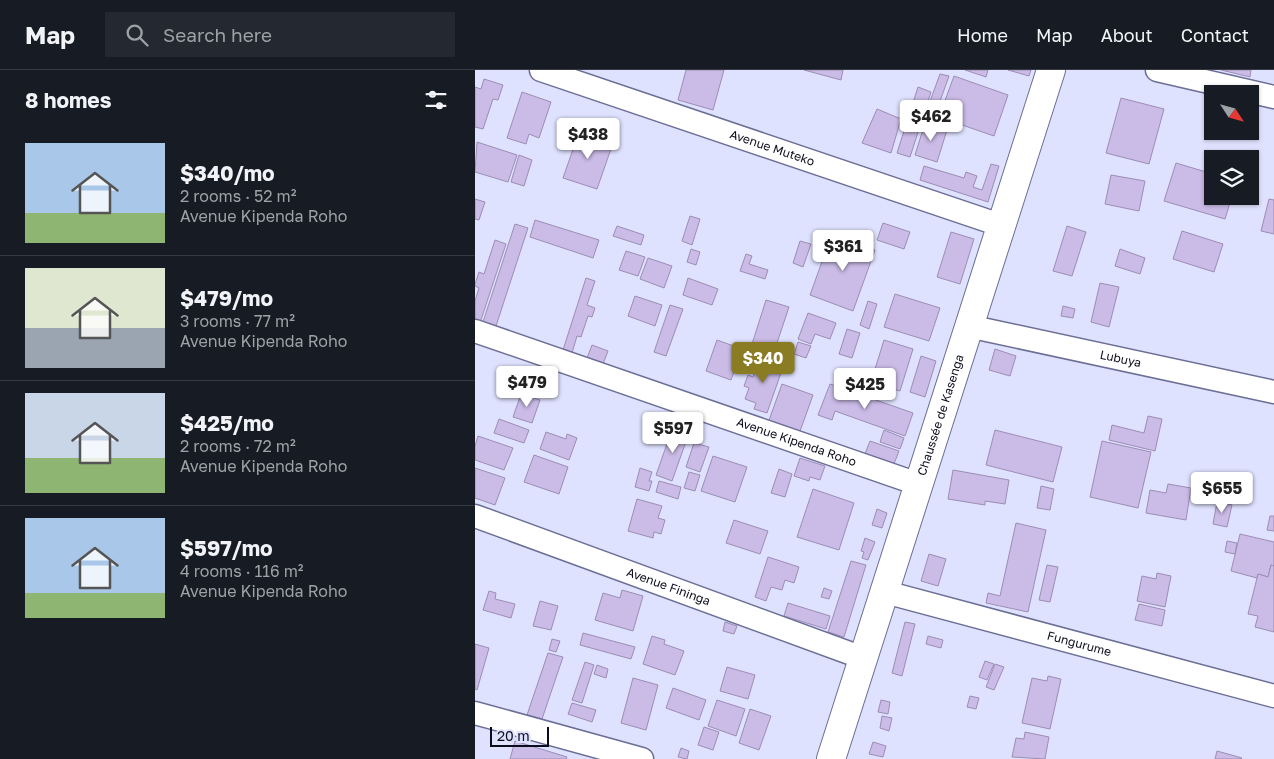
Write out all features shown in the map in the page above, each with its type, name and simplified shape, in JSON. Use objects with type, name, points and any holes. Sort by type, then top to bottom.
[{"type":"main road","name":"Chaussée de Kasenga","points":[[831,759],[968,326],[1003,226],[1051,70]]},
{"type":"street","name":"Avenue Muteko","points":[[541,70],[1003,226]]},
{"type":"street","points":[[1157,70],[1274,97]]},
{"type":"street","name":"Lubuya","points":[[968,326],[1274,392]]},
{"type":"street","name":"Avenue Kipenda Roho","points":[[475,332],[918,484]]},
{"type":"street","name":"Avenue Fininga","points":[[475,516],[863,658]]},
{"type":"street","name":"Fungurume","points":[[885,592],[1274,696]]},
{"type":"street","points":[[475,713],[642,759]]},
{"type":"building","points":[[686,70],[724,70],[713,110],[678,100]]},
{"type":"building","points":[[804,70],[843,70],[841,80]]},
{"type":"building","points":[[965,70],[988,70],[986,77]]},
{"type":"building","points":[[1008,70],[1031,70],[1029,76]]},
{"type":"building","points":[[1221,70],[1251,70],[1250,77]]},
{"type":"building","points":[[940,74],[949,76],[934,118],[925,115]]},
{"type":"building","points":[[954,76],[1008,95],[994,136],[939,117]]},
{"type":"building","points":[[484,79],[503,85],[498,100],[493,99],[483,129],[475,127],[475,87],[481,89]]},
{"type":"building","points":[[918,87],[931,92],[910,157],[897,153]]},
{"type":"building","points":[[522,92],[551,102],[539,138],[529,134],[526,144],[507,138]]},
{"type":"building","points":[[1121,98],[1164,109],[1149,164],[1106,153]]},
{"type":"building","points":[[877,109],[901,119],[891,153],[862,143]]},
{"type":"building","points":[[925,123],[947,130],[937,162],[915,155]]},
{"type":"building","points":[[579,132],[613,143],[597,189],[563,178]]},
{"type":"building","points":[[477,142],[517,155],[508,182],[475,172]]},
{"type":"building","points":[[519,155],[532,160],[524,186],[511,182]]},
{"type":"building","points":[[1176,163],[1204,171],[1204,205],[1229,205],[1225,219],[1164,201]]},
{"type":"building","points":[[991,164],[999,166],[988,202],[920,180],[924,166],[964,178],[966,172],[977,176],[973,187],[982,190]]},
{"type":"building","points":[[1111,175],[1145,181],[1139,211],[1105,204]]},
{"type":"building","points":[[475,199],[485,202],[479,220],[475,219]]},
{"type":"building","points":[[1269,199],[1274,200],[1274,234],[1261,231]]},
{"type":"building","points":[[690,216],[700,219],[692,245],[682,241]]},
{"type":"building","points":[[535,220],[599,240],[593,258],[530,237]]},
{"type":"building","points":[[883,223],[910,232],[904,249],[877,240]]},
{"type":"building","points":[[515,224],[528,228],[495,329],[482,325]]},
{"type":"building","points":[[617,226],[644,235],[641,245],[613,236]]},
{"type":"building","points":[[1067,226],[1086,232],[1072,276],[1053,271]]},
{"type":"building","points":[[1182,231],[1223,244],[1214,272],[1173,259]]},
{"type":"building","points":[[951,232],[974,239],[960,284],[937,277]]},
{"type":"building","points":[[832,234],[875,250],[853,311],[810,295]]},
{"type":"building","points":[[495,240],[506,244],[480,323],[475,321],[475,301],[479,288],[475,284],[479,272],[484,274]]},
{"type":"building","points":[[800,241],[811,244],[803,267],[793,263]]},
{"type":"building","points":[[691,249],[700,252],[696,265],[687,262]]},
{"type":"building","points":[[1120,249],[1145,258],[1140,274],[1115,266]]},
{"type":"building","points":[[626,251],[645,257],[638,276],[619,270]]},
{"type":"building","points":[[746,254],[752,256],[749,264],[768,270],[765,279],[740,271]]},
{"type":"building","points":[[648,258],[672,266],[664,288],[640,279]]},
{"type":"building","points":[[586,278],[595,281],[587,305],[595,308],[592,317],[588,316],[581,337],[577,336],[572,353],[563,350]]},
{"type":"building","points":[[688,278],[718,289],[712,305],[683,295]]},
{"type":"building","points":[[1100,283],[1119,287],[1109,327],[1091,322]]},
{"type":"building","points":[[895,294],[940,308],[929,341],[884,327]]},
{"type":"building","points":[[635,296],[662,305],[655,326],[628,316]]},
{"type":"building","points":[[766,300],[789,307],[774,352],[752,344]]},
{"type":"building","points":[[868,301],[877,304],[869,329],[860,325]]},
{"type":"building","points":[[670,305],[683,309],[666,356],[654,352]]},
{"type":"building","points":[[1063,306],[1075,309],[1073,318],[1061,316]]},
{"type":"building","points":[[808,313],[836,323],[830,339],[815,334],[811,344],[798,339]]},
{"type":"building","points":[[847,329],[860,333],[852,358],[839,354]]},
{"type":"building","points":[[717,340],[742,349],[731,380],[706,371]]},
{"type":"building","points":[[884,340],[913,349],[900,391],[871,382]]},
{"type":"building","points":[[798,342],[811,346],[806,358],[794,354]]},
{"type":"building","points":[[592,345],[608,351],[603,364],[587,358]]},
{"type":"building","points":[[995,349],[1016,356],[1010,376],[989,370]]},
{"type":"building","points":[[761,355],[774,360],[773,364],[783,367],[767,413],[754,409],[756,403],[745,399],[749,388],[744,386],[748,375],[753,377]]},
{"type":"building","points":[[921,356],[936,361],[925,397],[910,392]]},
{"type":"building","points":[[782,384],[813,395],[799,434],[768,423]]},
{"type":"building","points":[[830,384],[913,413],[905,436],[835,411],[832,420],[818,415]]},
{"type":"building","points":[[521,394],[540,400],[532,423],[513,417]]},
{"type":"building","points":[[1148,416],[1162,419],[1155,451],[1109,440],[1112,425],[1144,433]]},
{"type":"building","points":[[499,419],[529,430],[524,443],[494,433]]},
{"type":"building","points":[[673,427],[689,433],[672,481],[656,475]]},
{"type":"building","points":[[884,430],[904,438],[900,449],[880,442]]},
{"type":"building","points":[[995,430],[1062,447],[1053,482],[986,465]]},
{"type":"building","points":[[546,432],[566,439],[567,434],[577,438],[569,460],[540,449]]},
{"type":"building","points":[[478,436],[513,448],[504,470],[475,460],[475,446]]},
{"type":"building","points":[[870,441],[899,451],[892,469],[863,459]]},
{"type":"building","points":[[1102,441],[1151,452],[1138,508],[1090,497]]},
{"type":"building","points":[[694,443],[709,447],[700,472],[686,467]]},
{"type":"building","points":[[534,455],[568,467],[559,494],[524,482]]},
{"type":"building","points":[[713,456],[747,467],[735,502],[701,491]]},
{"type":"building","points":[[800,458],[825,466],[820,480],[810,477],[809,481],[794,476]]},
{"type":"building","points":[[475,468],[505,478],[495,505],[475,498]]},
{"type":"building","points":[[640,468],[652,472],[649,481],[652,481],[649,491],[635,487]]},
{"type":"building","points":[[779,469],[792,474],[785,497],[771,493]]},
{"type":"building","points":[[953,470],[1009,480],[1005,504],[985,501],[985,505],[948,499]]},
{"type":"building","points":[[689,472],[700,475],[695,491],[684,488]]},
{"type":"building","points":[[659,481],[681,487],[678,499],[656,492]]},
{"type":"building","points":[[1168,484],[1191,488],[1186,520],[1146,513],[1150,490],[1166,493]]},
{"type":"building","points":[[1041,486],[1054,489],[1050,510],[1037,508]]},
{"type":"building","points":[[813,489],[854,503],[839,550],[797,537]]},
{"type":"building","points":[[637,499],[662,506],[658,518],[665,520],[661,534],[654,532],[653,538],[628,531]]},
{"type":"building","points":[[1217,502],[1232,505],[1227,527],[1213,524]]},
{"type":"building","points":[[877,509],[887,513],[882,528],[872,525]]},
{"type":"building","points":[[1270,516],[1274,516],[1274,531],[1267,530]]},
{"type":"building","points":[[734,520],[768,531],[760,554],[726,543]]},
{"type":"building","points":[[1016,523],[1046,530],[1028,612],[986,603],[988,593],[1000,596]]},
{"type":"building","points":[[1240,534],[1274,542],[1274,566],[1271,565],[1268,577],[1258,574],[1257,578],[1231,571]]},
{"type":"building","points":[[865,538],[875,542],[868,560],[862,558],[864,552],[861,551]]},
{"type":"building","points":[[1227,541],[1237,543],[1235,554],[1225,552]]},
{"type":"building","points":[[929,554],[946,559],[938,586],[921,581]]},
{"type":"building","points":[[768,557],[799,567],[794,583],[785,580],[782,590],[771,587],[766,601],[755,597]]},
{"type":"building","points":[[851,561],[866,565],[844,637],[828,632]]},
{"type":"building","points":[[1047,565],[1058,567],[1050,602],[1039,600]]},
{"type":"building","points":[[1271,565],[1274,566],[1274,632],[1255,627],[1258,616],[1248,614],[1258,574],[1268,577]]},
{"type":"building","points":[[1157,573],[1171,576],[1165,607],[1137,601],[1142,576],[1156,579]]},
{"type":"building","points":[[824,588],[832,591],[829,599],[821,597]]},
{"type":"building","points":[[622,590],[643,596],[633,631],[595,620],[603,593],[620,598]]},
{"type":"building","points":[[489,591],[496,593],[495,599],[515,604],[511,618],[483,610]]},
{"type":"building","points":[[540,601],[558,606],[551,630],[533,626]]},
{"type":"building","points":[[788,603],[830,616],[826,629],[784,616]]},
{"type":"building","points":[[1139,604],[1165,610],[1162,626],[1135,620]]},
{"type":"building","points":[[725,622],[737,626],[734,634],[723,631]]},
{"type":"building","points":[[905,622],[915,624],[902,676],[892,673]]},
{"type":"building","points":[[583,633],[635,647],[631,659],[580,645]]},
{"type":"building","points":[[652,636],[665,640],[664,644],[684,651],[675,675],[643,664]]},
{"type":"building","points":[[928,636],[943,640],[941,648],[926,644]]},
{"type":"building","points":[[552,639],[560,641],[556,652],[549,650]]},
{"type":"building","points":[[475,644],[489,648],[477,690],[475,689]]},
{"type":"building","points":[[548,653],[563,657],[542,719],[527,715]]},
{"type":"building","points":[[985,661],[994,664],[987,680],[979,677]]},
{"type":"building","points":[[585,662],[594,665],[582,703],[572,700]]},
{"type":"building","points":[[995,664],[1004,667],[994,690],[986,687]]},
{"type":"building","points":[[597,665],[608,669],[606,678],[594,674]]},
{"type":"building","points":[[727,667],[755,675],[748,699],[720,691]]},
{"type":"building","points":[[1048,676],[1061,679],[1050,729],[1022,723],[1032,678],[1047,681]]},
{"type":"building","points":[[633,678],[658,685],[646,730],[621,723]]},
{"type":"building","points":[[673,688],[706,700],[699,720],[666,708]]},
{"type":"building","points":[[970,696],[979,698],[976,709],[967,707]]},
{"type":"building","points":[[717,700],[745,709],[736,736],[708,726]]},
{"type":"building","points":[[881,700],[890,702],[888,714],[878,712]]},
{"type":"building","points":[[572,703],[596,710],[592,722],[568,714]]},
{"type":"building","points":[[750,709],[771,716],[759,750],[739,743]]},
{"type":"building","points":[[882,716],[892,718],[889,731],[880,728]]},
{"type":"building","points":[[704,727],[719,732],[713,750],[698,745]]},
{"type":"building","points":[[1025,732],[1049,737],[1045,759],[1012,757],[1016,738],[1024,739]]},
{"type":"building","points":[[515,741],[567,757],[566,759],[510,759]]},
{"type":"building","points":[[873,742],[886,746],[883,757],[869,754]]},
{"type":"building","points":[[681,748],[689,751],[687,759],[678,757]]},
{"type":"building","points":[[1217,751],[1242,758],[1215,759]]}]
